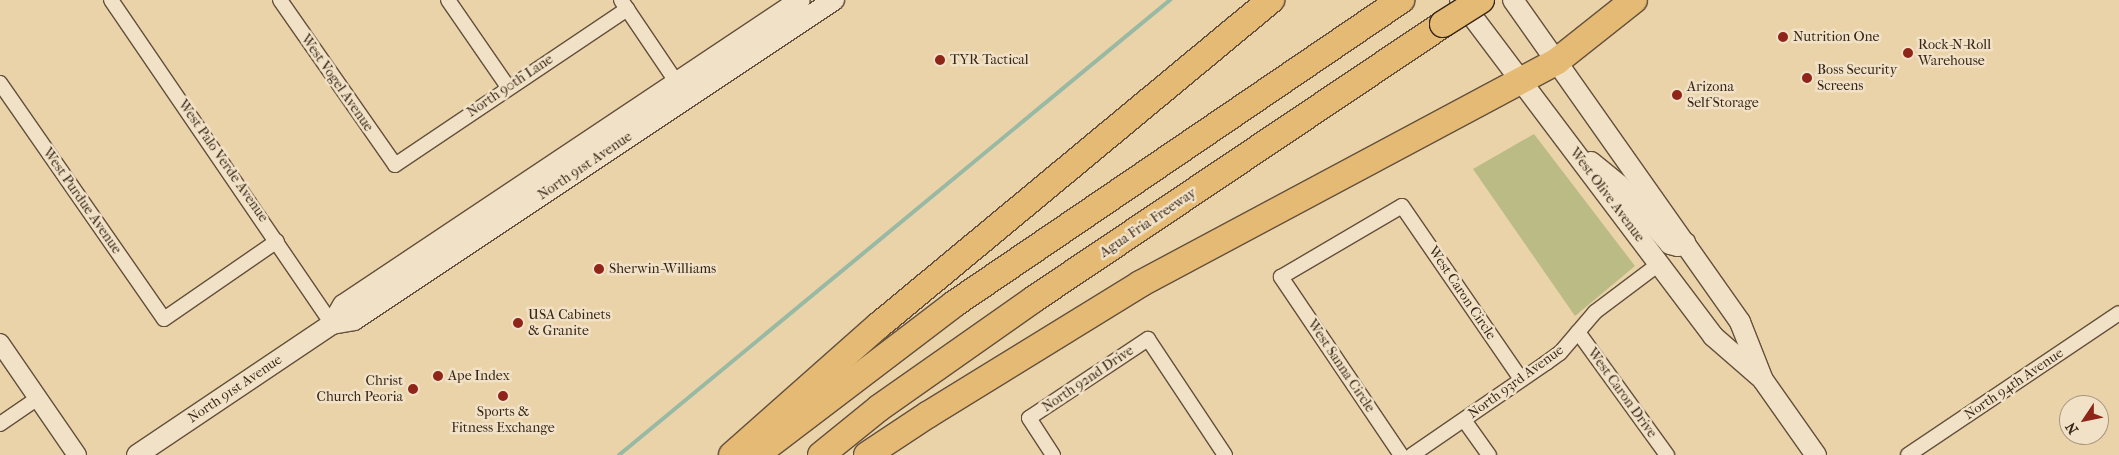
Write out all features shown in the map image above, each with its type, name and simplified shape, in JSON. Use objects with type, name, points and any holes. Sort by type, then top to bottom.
[{"type":"highway","points":[[732,455],[878,326],[1271,0]]},
{"type":"highway","points":[[756,455],[954,304],[1400,0]]},
{"type":"highway","name":"Agua Fria Freeway","points":[[821,455],[879,408],[1034,299],[1481,0]]},
{"type":"highway","points":[[867,455],[929,414],[1148,280],[1557,61],[1634,0]]},
{"type":"main road","name":"North 91st Avenue","points":[[682,91],[800,0]]},
{"type":"main road","name":"North 91st Avenue","points":[[137,455],[332,324],[343,306],[510,205],[682,91],[834,0]]},
{"type":"main road","name":"West Olive Avenue","points":[[1460,0],[1519,81],[1713,336],[1763,380],[1816,455]]},
{"type":"main road","name":"West Olive Avenue","points":[[1514,0],[1740,322],[1763,380]]},
{"type":"main road","points":[[1573,150],[1598,167],[1619,185],[1670,244],[1678,246],[1685,243]]},
{"type":"street","name":"West Palo Verde Avenue","points":[[111,0],[332,324]]},
{"type":"street","name":"West Vogel Avenue","points":[[280,0],[395,165]]},
{"type":"street","points":[[448,0],[508,87]]},
{"type":"street","name":"North 90th Lane","points":[[395,165],[624,4]]},
{"type":"street","points":[[624,4],[682,91]]},
{"type":"street","name":"West Purdue Avenue","points":[[0,83],[164,319],[277,241]]},
{"type":"street","name":"West Caron Circle","points":[[1282,277],[1402,206],[1521,380]]},
{"type":"street","name":"North 93rd Avenue","points":[[1412,455],[1560,353],[1595,312],[1659,264]]},
{"type":"street","name":"West Sanna Circle","points":[[1282,277],[1401,455]]},
{"type":"street","name":"North 94th Avenue","points":[[1908,455],[2119,313]]},
{"type":"street","name":"West Caron Drive","points":[[1578,332],[1667,455]]},
{"type":"street","name":"North 92nd Drive","points":[[1053,455],[1028,418],[1148,339],[1225,455]]},
{"type":"street","points":[[0,343],[76,455]]},
{"type":"street","points":[[0,424],[38,398]]},
{"type":"street","points":[[1464,420],[1489,455]]},
{"type":"green space","points":[[1534,134],[1635,266],[1575,316],[1473,169]]},
{"type":"waterway","points":[[619,455],[1170,0]]},
{"type":"place","name":"Nutrition One","points":[[1783,37]]},
{"type":"place","name":"Rock-N-Roll Warehouse","points":[[1908,53]]},
{"type":"place","name":"TYR Tactical","points":[[940,60]]},
{"type":"place","name":"Boss Security Screens","points":[[1807,78]]},
{"type":"place","name":"Arizona Self Storage","points":[[1677,95]]},
{"type":"place","name":"Sherwin-Williams","points":[[599,269]]},
{"type":"place","name":"USA Cabinets & Granite","points":[[518,323]]},
{"type":"place","name":"Ape Index","points":[[438,376]]},
{"type":"place","name":"Christ Church Peoria","points":[[413,389]]},
{"type":"place","name":"Sports & Fitness Exchange","points":[[503,396]]}]
